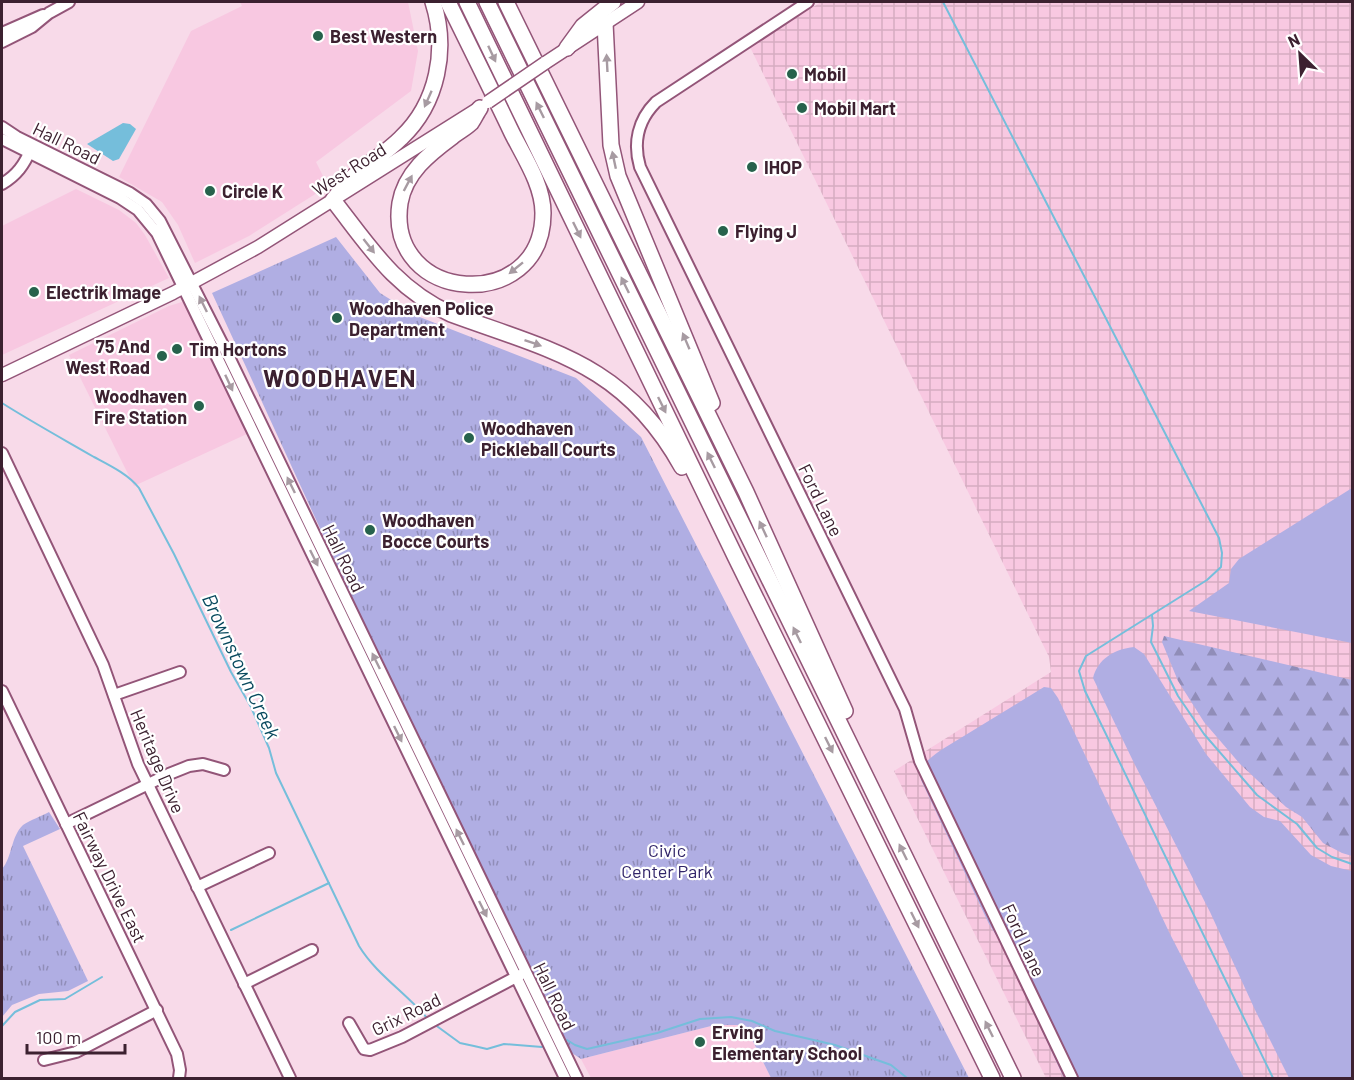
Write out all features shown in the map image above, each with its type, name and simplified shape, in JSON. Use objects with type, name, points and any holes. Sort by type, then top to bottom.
[{"type":"highway","points":[[433,2],[440,33],[440,56],[435,81],[424,108],[403,137],[354,176],[333,200],[388,270],[419,298],[451,314],[564,355],[594,371],[619,389],[657,427],[677,458],[720,538],[734,554]]},
{"type":"highway","points":[[448,2],[529,167],[541,200],[543,213],[537,242],[522,264],[513,272],[492,282],[469,286],[441,279],[418,263],[404,239],[399,213],[404,190],[418,166],[435,149],[471,123],[484,105]]},
{"type":"highway","points":[[466,2],[992,1078]]},
{"type":"highway","points":[[487,2],[1013,1078]]},
{"type":"highway","points":[[506,2],[746,492],[877,786],[878,801]]},
{"type":"highway","points":[[567,48],[583,26],[613,2]]},
{"type":"highway","points":[[605,23],[611,144],[618,176],[744,478],[746,492]]},
{"type":"main road","name":"West Road","points":[[2,375],[188,285],[258,248],[484,105],[638,2]]},
{"type":"street","points":[[2,42],[32,27],[49,13],[69,2]]},
{"type":"street","name":"Ford Lane","points":[[808,2],[656,102],[642,120],[636,142],[637,157],[905,709],[920,760],[1072,1078]]},
{"type":"street","points":[[2,33],[27,20],[49,13]]},
{"type":"street","name":"Hall Road","points":[[2,127],[31,149]]},
{"type":"street","name":"Hall Road","points":[[2,139],[31,149],[114,189],[157,224],[521,975],[565,1078]]},
{"type":"street","points":[[2,184],[22,167],[31,149]]},
{"type":"street","name":"Heritage Drive","points":[[2,453],[103,665],[133,752],[147,784],[290,1078]]},
{"type":"street","points":[[114,694],[180,672]]},
{"type":"street","name":"Fairway Drive East","points":[[2,692],[157,1010],[180,1062],[179,1078]]},
{"type":"street","points":[[66,824],[189,766],[203,764],[224,770]]},
{"type":"street","points":[[197,887],[269,854]]},
{"type":"street","points":[[244,984],[312,950]]},
{"type":"street","name":"Hall Road","points":[[521,975],[577,1078]]},
{"type":"street","name":"Grix Road","points":[[349,1023],[364,1049],[370,1050],[402,1037],[521,975]]},
{"type":"street","points":[[44,1060],[76,1052],[157,1010]]},
{"type":"shaded area","points":[[240,2],[408,2],[418,51],[411,91],[316,162],[328,186],[249,236],[195,263],[178,225],[162,202],[119,177],[191,31],[242,6]]},
{"type":"shaded area","points":[[821,2],[1352,2],[1352,1078],[1046,1078],[894,771],[1051,672],[1049,657],[750,47]]},
{"type":"shaded area","points":[[123,123],[130,124],[136,129],[119,159],[113,161],[87,144]]},
{"type":"shaded area","points":[[76,189],[119,210],[136,223],[169,278],[2,355],[2,226]]},
{"type":"shaded area","points":[[185,301],[249,433],[134,486],[69,355],[169,306]]},
{"type":"shaded area","name":"Erving Elementary School","points":[[715,1025],[745,1025],[771,1078],[591,1078],[581,1059]]},
{"type":"green space","name":"Civic Center Park","points":[[336,237],[380,293],[417,316],[576,378],[641,437],[969,1078],[771,1078],[745,1025],[715,1025],[581,1059],[572,1053],[363,622],[212,293]]},
{"type":"green space","points":[[1352,488],[1352,643],[1189,611],[1229,583],[1231,569],[1239,559]]},
{"type":"green space","points":[[1164,636],[1352,680],[1352,856],[1323,843],[1302,817],[1286,807],[1240,764],[1204,722],[1178,681],[1162,642]]},
{"type":"green space","points":[[1134,647],[1144,654],[1206,754],[1250,807],[1264,817],[1280,821],[1311,855],[1331,866],[1352,871],[1352,1078],[1289,1078],[1210,912],[1093,678],[1099,665],[1108,656]]},
{"type":"green space","points":[[1044,687],[1051,688],[1058,698],[1170,934],[1244,1078],[1064,1078],[921,780],[922,770],[929,759]]},
{"type":"green space","points":[[49,812],[60,829],[23,846],[88,981],[68,991],[39,994],[12,1005],[2,1017],[2,869],[23,825]]},
{"type":"waterway","points":[[943,2],[1219,538],[1222,553],[1221,567],[1207,580],[1086,656],[1079,671],[1085,691],[1273,1078]]},
{"type":"waterway","name":"Brownstown Creek","points":[[2,403],[118,470],[139,488],[231,672],[251,707],[269,748],[276,773],[359,946],[374,966],[427,1018]]},
{"type":"waterway","points":[[1152,615],[1151,642],[1178,696],[1204,734],[1257,795],[1297,824],[1317,848],[1332,857],[1352,864]]},
{"type":"waterway","points":[[231,930],[329,883]]},
{"type":"waterway","points":[[2,1026],[15,1012],[40,1000],[65,999],[102,977]]},
{"type":"waterway","name":"Brownstown Creek","points":[[567,1040],[587,1049],[657,1033],[700,1019],[731,1017],[752,1021],[775,1031],[835,1045],[891,1065],[907,1078]]},
{"type":"waterway","name":"Brownstown Creek","points":[[434,1024],[460,1043],[487,1049],[504,1044],[542,1047]]},
{"type":"place","name":"Best Western","points":[[318,36]]},
{"type":"place","name":"Mobil","points":[[792,74]]},
{"type":"place","name":"Mobil Mart","points":[[802,108]]},
{"type":"place","name":"IHOP","points":[[752,167]]},
{"type":"place","name":"Circle K","points":[[210,191]]},
{"type":"place","name":"Flying J","points":[[723,231]]},
{"type":"place","name":"Electrik Image","points":[[34,292]]},
{"type":"place","name":"Woodhaven Police Department","points":[[337,318]]},
{"type":"place","name":"Tim Hortons","points":[[177,349]]},
{"type":"place","name":"75 And West Road","points":[[162,356]]},
{"type":"place","name":"Woodhaven Fire Station","points":[[199,406]]},
{"type":"place","name":"Woodhaven Pickleball Courts","points":[[469,438]]},
{"type":"place","name":"Woodhaven Bocce Courts","points":[[370,530]]},
{"type":"place","name":"Erving Elementary School","points":[[700,1042]]},
{"type":"district","name":"WOODHAVEN","points":[[340,377]]}]
